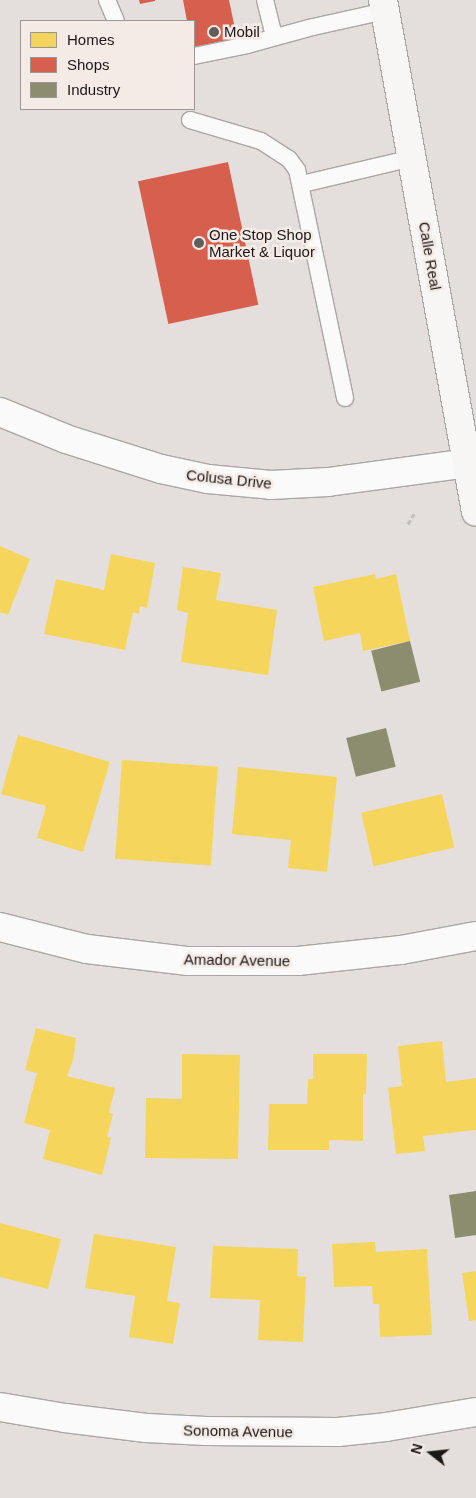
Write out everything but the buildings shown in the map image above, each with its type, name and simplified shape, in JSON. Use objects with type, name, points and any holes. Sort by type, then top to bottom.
[{"type":"street","name":"Calle Real","points":[[384,5],[476,512]]},
{"type":"street","name":"Colusa Drive","points":[[0,412],[66,439],[161,469],[208,479],[271,485],[328,482],[468,463]]},
{"type":"street","name":"Amador Avenue","points":[[0,927],[87,949],[188,962],[298,961],[401,950],[476,936]]},
{"type":"street","name":"Sonoma Avenue","points":[[0,1407],[58,1417],[146,1428],[216,1431],[338,1432],[386,1427],[476,1412]]},
{"type":"lane","points":[[107,0],[116,20]]},
{"type":"lane","points":[[265,0],[274,36]]},
{"type":"lane","points":[[195,56],[247,45],[384,5]]},
{"type":"lane","points":[[190,120],[261,142],[289,159],[297,170],[302,184],[345,398]]},
{"type":"lane","points":[[302,184],[412,158]]},
{"type":"path","points":[[408,524],[414,514]]},
{"type":"place","name":"Mobil","points":[[214,32]]},
{"type":"place","name":"One Stop Shop Market & Liquor","points":[[199,243]]}]
